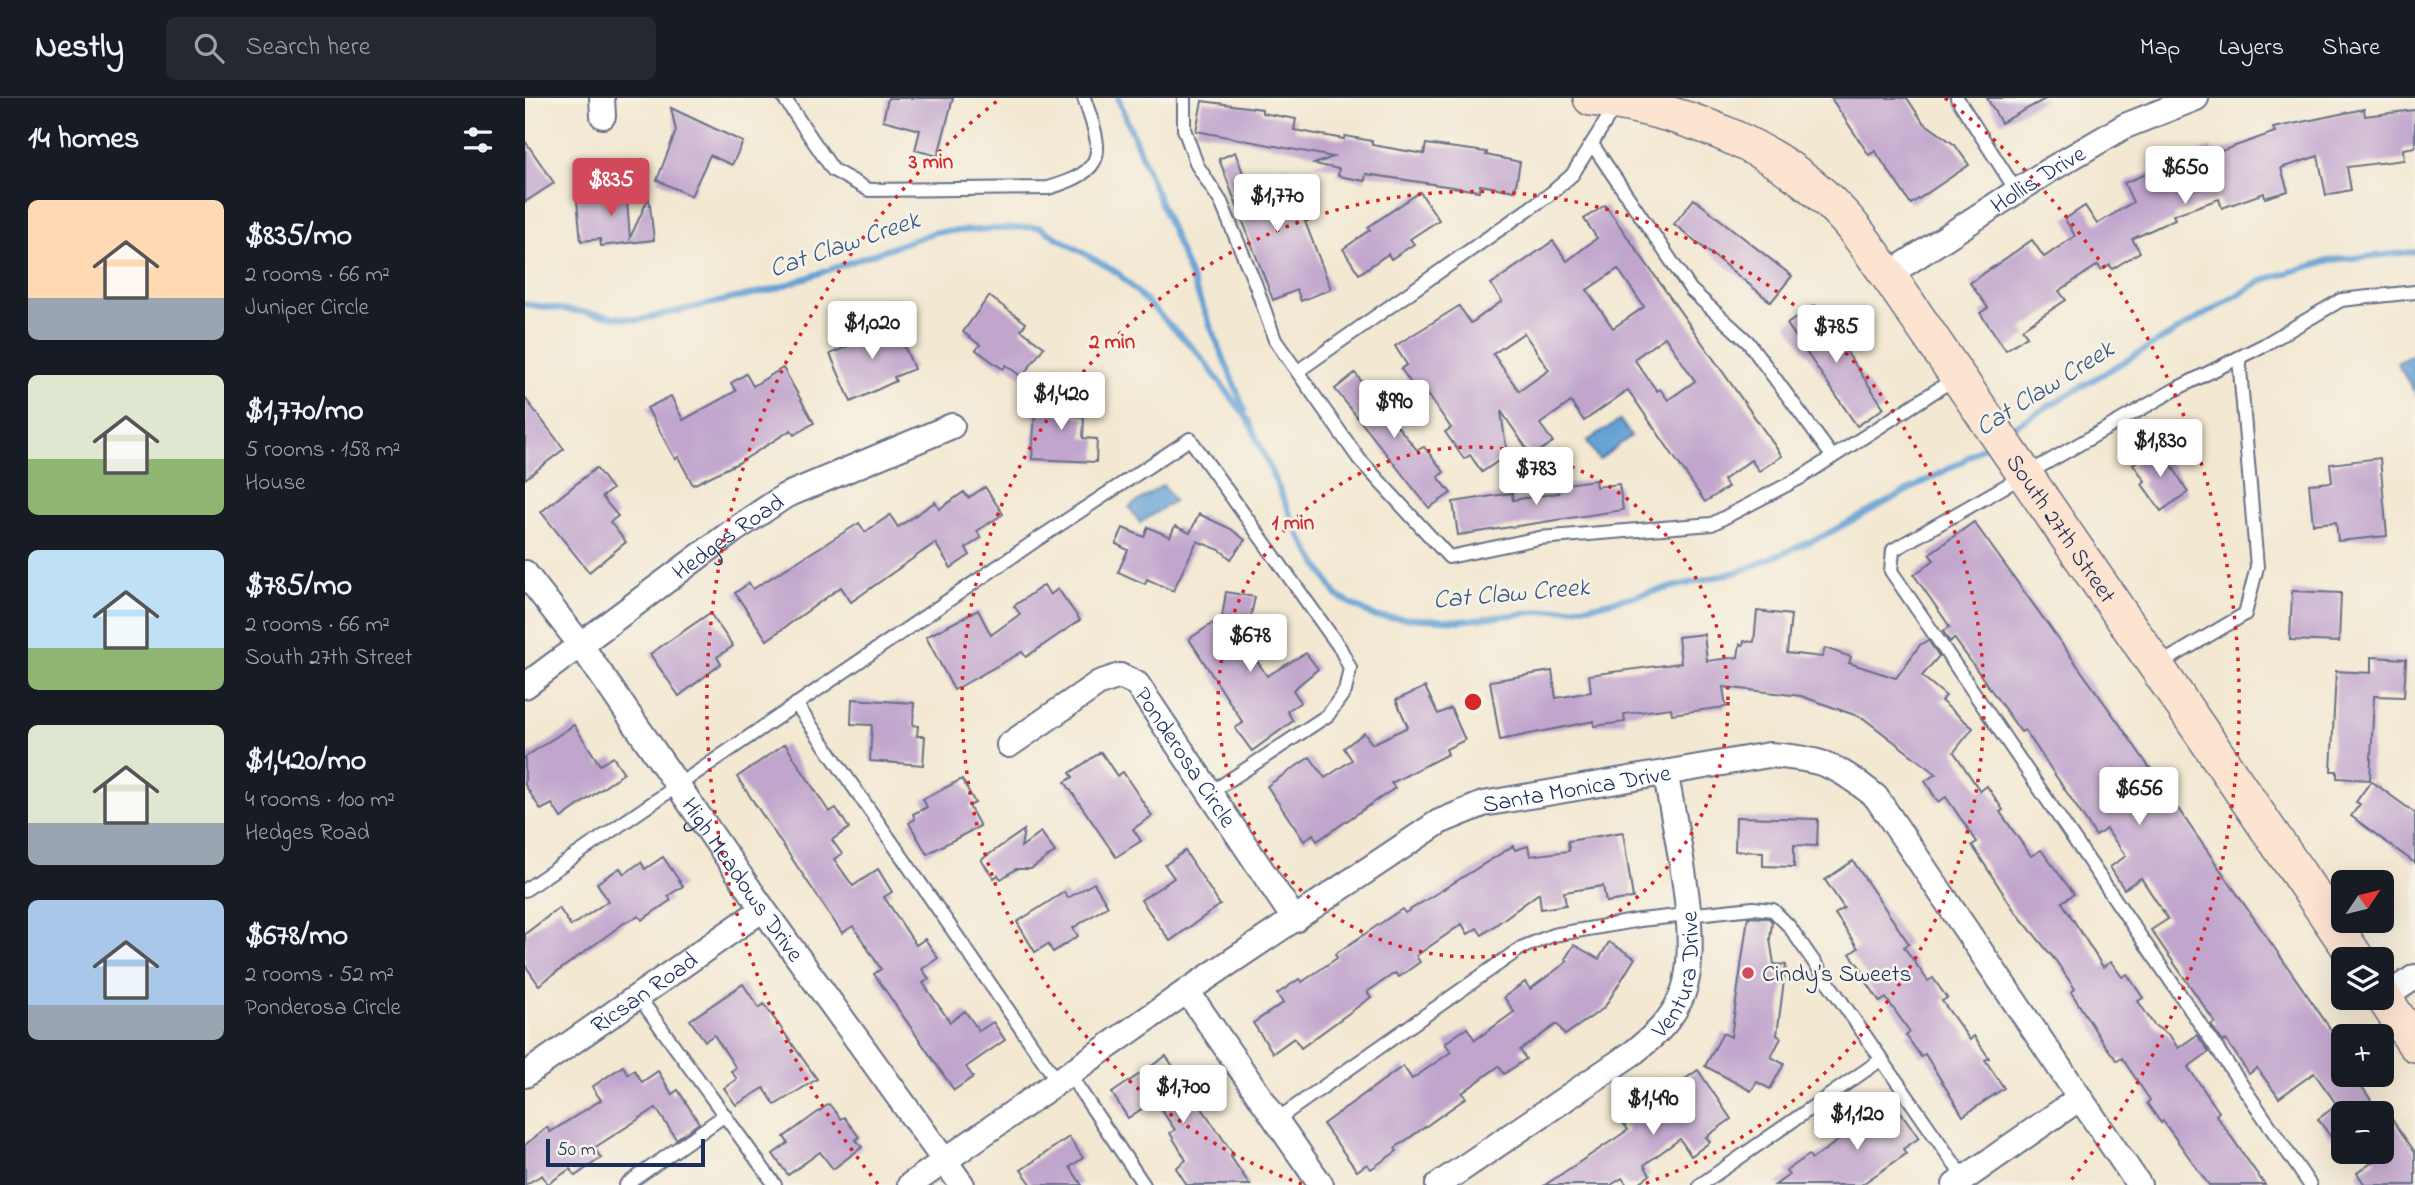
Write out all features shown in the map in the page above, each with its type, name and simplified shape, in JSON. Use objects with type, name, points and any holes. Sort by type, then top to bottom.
[{"type":"main road","name":"South 27th Street","points":[[1605,100],[1692,109],[1765,152],[1845,218],[1888,275],[2349,947]]},
{"type":"main road","points":[[2392,1010],[2415,1044]]},
{"type":"street","name":"Hollis Drive","points":[[1888,275],[2125,126],[2196,98]]},
{"type":"street","name":"Hedges Road","points":[[525,686],[733,531],[785,496],[952,426]]},
{"type":"street","name":"High Meadows Drive","points":[[525,573],[580,644],[763,909],[962,1185]]},
{"type":"street","name":"Ponderosa Circle","points":[[1009,745],[1099,682],[1120,676],[1137,684],[1295,920]]},
{"type":"street","name":"Santa Monica Drive","points":[[910,1185],[1187,991],[1439,822],[1483,804],[1666,775],[1769,755],[1807,758],[1846,772],[1876,797],[2139,1185]]},
{"type":"street","name":"Ventura Drive","points":[[1438,1185],[1662,1030],[1682,998],[1690,957],[1687,914],[1666,775]]},
{"type":"street","name":"Ricsan Road","points":[[525,1075],[763,909]]},
{"type":"street","points":[[2394,990],[2415,977]]},
{"type":"street","points":[[1187,991],[1321,1185]]},
{"type":"street","points":[[1963,1183],[2081,1098]]},
{"type":"lane","points":[[784,98],[833,170],[869,190],[1048,187],[1073,180],[1094,164],[1098,150],[1097,134],[1084,98]]},
{"type":"lane","points":[[1184,98],[1184,129],[1197,165],[1221,202],[1255,283],[1275,340],[1359,459],[1450,557],[1539,538],[1711,524],[1800,478],[1957,377]]},
{"type":"lane","points":[[1957,98],[2017,192]]},
{"type":"lane","points":[[1298,371],[1550,194],[1572,174],[1592,144],[1605,100]]},
{"type":"lane","points":[[1592,144],[1691,290],[1748,342],[1832,456]]},
{"type":"lane","points":[[2310,1185],[1891,571],[1893,550],[2176,389],[2239,358],[2341,300],[2415,292]]},
{"type":"lane","points":[[2155,667],[2245,614],[2257,567],[2239,358]]},
{"type":"lane","points":[[525,890],[1190,439],[1340,648],[1349,668],[1345,691],[1328,715],[1210,793]]},
{"type":"lane","points":[[796,704],[1144,1185]]},
{"type":"lane","points":[[1276,1119],[1521,948],[1553,935],[1687,914],[1753,908],[1773,910],[1789,926],[1882,1059],[1963,1183]]},
{"type":"lane","points":[[639,996],[775,1185]]},
{"type":"lane","points":[[1700,1185],[1882,1059]]},
{"type":"lane","points":[[626,1185],[725,1115]]},
{"type":"water","points":[[2415,353],[2415,393],[2397,363]]},
{"type":"water","points":[[1620,420],[1631,436],[1599,460],[1587,441]]},
{"type":"water","points":[[1163,485],[1174,501],[1140,523],[1129,507]]},
{"type":"building","points":[[888,98],[953,98],[938,156],[915,150],[920,130],[883,120]]},
{"type":"building","points":[[1831,98],[1907,98],[1923,122],[1955,145],[1969,165],[1911,204],[1875,151],[1869,155]]},
{"type":"building","points":[[1987,98],[2047,98],[2001,123]]},
{"type":"building","points":[[1202,101],[1262,109],[1262,113],[1296,119],[1294,130],[1372,141],[1372,145],[1424,154],[1426,144],[1487,152],[1486,155],[1520,162],[1515,191],[1480,185],[1479,191],[1366,174],[1365,181],[1338,176],[1339,169],[1314,164],[1333,157],[1196,131]]},
{"type":"building","points":[[671,108],[743,142],[732,165],[710,155],[691,196],[657,180],[676,131]]},
{"type":"building","points":[[2364,109],[2365,116],[2415,110],[2415,147],[2403,149],[2404,160],[2347,167],[2351,190],[2326,195],[2318,156],[2281,168],[2288,191],[2265,198],[2264,193],[2222,208],[2219,199],[2173,215],[2175,219],[2132,239],[2140,252],[2112,269],[2110,265],[2101,270],[2098,265],[2059,291],[2066,300],[2022,329],[2027,336],[2006,350],[1980,313],[1988,308],[1970,283],[2032,240],[2044,257],[2075,236],[2065,219],[2085,206],[2097,224],[2133,202],[2124,183],[2211,147],[2213,154],[2275,132],[2273,128]]},
{"type":"building","points":[[525,141],[554,183],[525,202]]},
{"type":"building","points":[[1235,152],[1248,186],[1264,180],[1265,184],[1287,175],[1331,289],[1301,301],[1297,290],[1273,300],[1219,159]]},
{"type":"building","points":[[597,189],[597,193],[626,190],[630,238],[649,197],[654,240],[601,246],[600,239],[581,241],[576,191]]},
{"type":"building","points":[[1420,192],[1439,220],[1410,239],[1414,244],[1391,259],[1388,254],[1359,274],[1343,249],[1370,230],[1368,227]]},
{"type":"building","points":[[1694,199],[1792,276],[1771,302],[1674,224]]},
{"type":"building","points":[[1605,205],[1782,456],[1759,471],[1751,460],[1723,480],[1728,487],[1705,502],[1628,390],[1584,421],[1571,402],[1540,424],[1553,442],[1532,456],[1501,411],[1507,455],[1482,472],[1470,455],[1464,459],[1445,432],[1451,428],[1426,392],[1420,396],[1401,369],[1407,365],[1395,346],[1459,306],[1471,323],[1502,301],[1491,284],[1553,241],[1567,261],[1597,238],[1584,219]],"holes":[[[1618,269],[1644,307],[1613,328],[1587,290]],[[1524,333],[1549,370],[1519,391],[1493,354]],[[1665,337],[1695,381],[1668,400],[1660,389],[1657,391],[1634,359]]]},
{"type":"building","points":[[989,296],[1026,323],[1021,330],[1044,347],[1022,377],[1006,365],[1003,369],[976,350],[980,345],[963,332]]},
{"type":"building","points":[[1815,305],[1884,408],[1857,426],[1787,324]]},
{"type":"building","points":[[894,321],[914,369],[894,377],[896,381],[851,402],[830,354],[849,346],[847,341]]},
{"type":"building","points":[[783,368],[814,423],[794,435],[791,430],[740,462],[693,485],[678,457],[675,459],[647,408],[671,396],[683,420],[736,391],[731,383],[746,374],[753,386]]},
{"type":"building","points":[[1355,373],[1369,391],[1375,386],[1395,412],[1389,416],[1417,450],[1424,447],[1444,472],[1438,477],[1451,493],[1429,508],[1335,389]]},
{"type":"building","points":[[1036,396],[1075,399],[1074,416],[1084,417],[1083,438],[1097,439],[1096,462],[1032,459]]},
{"type":"building","points":[[525,398],[564,449],[525,479]]},
{"type":"building","points":[[2160,446],[2188,492],[2161,511],[2142,484],[2145,481],[2133,464]]},
{"type":"building","points":[[2380,458],[2387,536],[2338,541],[2336,522],[2313,524],[2309,484],[2332,482],[2330,464]]},
{"type":"building","points":[[596,468],[612,489],[602,497],[618,516],[610,522],[626,542],[589,572],[541,512]]},
{"type":"building","points":[[1595,480],[1596,487],[1619,484],[1623,510],[1458,535],[1453,502],[1512,493],[1513,500],[1559,493],[1558,485]]},
{"type":"building","points":[[985,487],[1003,514],[977,531],[981,538],[966,548],[970,555],[951,568],[935,543],[851,602],[841,587],[767,640],[735,593],[749,583],[753,589],[859,523],[865,532],[890,515],[898,527],[935,502],[939,509],[964,492],[968,498]]},
{"type":"building","points":[[1199,514],[1231,529],[1245,540],[1231,559],[1220,550],[1197,541],[1173,591],[1147,579],[1145,584],[1118,572],[1128,550],[1116,544],[1123,528],[1144,537],[1148,527],[1170,537],[1175,526],[1190,533]]},
{"type":"building","points":[[1974,522],[2118,722],[2331,1030],[2331,1087],[2362,1087],[2372,1101],[2334,1101],[2314,1073],[2279,1098],[2257,1068],[2249,1074],[2226,1040],[2223,1042],[2211,1025],[2215,1022],[2151,930],[2168,919],[2141,878],[2124,889],[2110,867],[2126,856],[2106,829],[2096,836],[2025,730],[2021,732],[1954,638],[1950,642],[1943,631],[1950,627],[1914,575],[1934,560],[1929,554]]},
{"type":"building","points":[[1044,585],[1050,595],[1058,589],[1080,620],[1026,657],[1022,652],[954,690],[926,637],[978,610],[991,635],[1020,614],[1014,606]]},
{"type":"building","points":[[2292,591],[2341,593],[2339,642],[2290,640]]},
{"type":"building","points":[[1226,592],[1255,597],[1245,643],[1267,676],[1306,653],[1318,669],[1293,690],[1301,702],[1287,711],[1293,721],[1252,751],[1235,728],[1243,723],[1189,639],[1222,617]]},
{"type":"building","points":[[1757,611],[1791,615],[1787,653],[1822,657],[1825,648],[1851,657],[1849,663],[1896,678],[1920,645],[1928,640],[1939,656],[1922,676],[1946,696],[1941,701],[1973,728],[1954,752],[1980,791],[1987,786],[2003,810],[2000,812],[2031,856],[2041,850],[2074,894],[2062,902],[2103,967],[2111,962],[2122,977],[2127,974],[2143,998],[2138,1001],[2154,1025],[2170,1036],[2178,1048],[2197,1035],[2209,1052],[2188,1067],[2219,1112],[2216,1115],[2265,1185],[2209,1185],[2147,1103],[2150,1100],[2122,1058],[2117,1061],[2102,1041],[2071,992],[2075,989],[2014,910],[1972,845],[1977,842],[1946,797],[1938,802],[1925,781],[1936,774],[1863,718],[1801,696],[1723,687],[1726,707],[1672,714],[1671,708],[1624,714],[1625,722],[1594,726],[1594,721],[1500,740],[1490,681],[1552,671],[1556,698],[1591,692],[1589,675],[1681,663],[1678,637],[1704,634],[1707,661],[1738,657],[1740,644],[1743,645],[1744,641],[1754,642]]},
{"type":"building","points":[[710,613],[733,646],[717,657],[721,664],[679,696],[650,654]]},
{"type":"building","points":[[2371,657],[2406,659],[2404,697],[2374,696],[2370,780],[2337,778],[2337,771],[2331,771],[2336,671],[2371,673]]},
{"type":"building","points":[[1425,687],[1438,714],[1451,708],[1465,740],[1446,749],[1448,754],[1391,783],[1395,788],[1317,841],[1313,834],[1304,841],[1267,786],[1310,757],[1325,778],[1352,760],[1344,748],[1364,733],[1372,744],[1408,727],[1396,700]]},
{"type":"building","points":[[852,699],[914,703],[913,725],[918,726],[917,736],[925,736],[923,765],[870,761],[872,725],[851,724]]},
{"type":"building","points":[[574,725],[600,765],[613,757],[624,773],[561,818],[552,804],[541,810],[525,785],[525,757]]},
{"type":"building","points":[[785,744],[829,812],[836,808],[849,828],[832,840],[842,854],[834,859],[853,886],[878,869],[892,892],[884,897],[916,945],[925,939],[938,958],[922,969],[929,979],[923,983],[950,1022],[965,1011],[979,1031],[993,1022],[1005,1040],[966,1067],[973,1077],[954,1090],[874,974],[881,969],[853,926],[842,933],[737,777]]},
{"type":"building","points":[[1101,752],[1117,776],[1123,772],[1152,816],[1133,829],[1141,841],[1116,857],[1065,782],[1073,777],[1070,773]]},
{"type":"building","points":[[962,779],[975,803],[969,806],[980,826],[927,854],[909,823],[915,819],[913,814],[927,807],[923,799]]},
{"type":"building","points":[[2371,781],[2415,813],[2415,863],[2351,816],[2360,804],[2356,802]]},
{"type":"building","points":[[1736,817],[1818,819],[1817,846],[1794,845],[1794,867],[1763,866],[1763,852],[1735,851]]},
{"type":"building","points":[[1024,830],[1021,847],[1041,832],[1055,852],[1031,869],[1016,869],[1001,879],[998,875],[994,878],[981,860]]},
{"type":"building","points":[[1623,832],[1633,898],[1606,902],[1603,886],[1564,892],[1566,905],[1541,909],[1539,893],[1482,935],[1477,928],[1468,934],[1462,924],[1416,956],[1420,962],[1399,977],[1395,973],[1367,992],[1371,997],[1301,1048],[1294,1038],[1273,1053],[1253,1023],[1283,1003],[1277,994],[1299,979],[1302,982],[1337,958],[1335,954],[1402,909],[1405,913],[1513,846],[1515,850],[1528,846],[1530,856],[1569,851],[1568,841]]},
{"type":"building","points":[[1185,851],[1220,905],[1170,941],[1141,900],[1174,878],[1165,865]]},
{"type":"building","points":[[663,857],[683,886],[668,896],[671,900],[642,920],[639,916],[624,923],[539,985],[525,965],[525,934],[559,908],[571,926],[608,901],[597,883],[620,868],[624,874],[641,862],[645,869]]},
{"type":"building","points":[[1853,861],[1909,944],[1904,947],[1928,981],[1933,978],[1947,998],[1942,1001],[1970,1040],[1974,1036],[1989,1058],[1985,1060],[2004,1088],[1963,1116],[1925,1054],[1921,1057],[1906,1035],[1910,1032],[1886,998],[1880,1002],[1866,981],[1869,979],[1850,954],[1858,948],[1835,914],[1844,908],[1825,880]]},
{"type":"building","points":[[1094,883],[1108,906],[1073,928],[1078,936],[1053,952],[1048,944],[1035,952],[1017,922],[1064,892],[1068,898]]},
{"type":"building","points":[[1748,917],[1769,918],[1772,922],[1770,939],[1774,964],[1786,965],[1777,1035],[1781,1038],[1771,1057],[1784,1064],[1770,1089],[1757,1082],[1751,1091],[1705,1066],[1723,1033],[1731,1037]]},
{"type":"building","points":[[1609,942],[1635,958],[1604,1008],[1565,1035],[1557,1024],[1520,1050],[1526,1059],[1504,1074],[1499,1066],[1462,1093],[1466,1098],[1395,1148],[1397,1151],[1371,1169],[1367,1164],[1357,1171],[1323,1124],[1403,1066],[1412,1079],[1451,1052],[1445,1043],[1467,1028],[1475,1040],[1514,1012],[1504,997],[1525,982],[1530,989],[1568,961],[1565,959],[1574,945],[1599,959]]},
{"type":"building","points":[[743,984],[759,1008],[764,1004],[817,1079],[775,1105],[764,1088],[736,1105],[724,1088],[737,1079],[731,1071],[736,1068],[714,1035],[705,1041],[690,1020]]},
{"type":"building","points":[[1166,1056],[1234,1155],[1231,1157],[1250,1185],[1187,1185],[1176,1168],[1186,1160],[1170,1133],[1175,1130],[1155,1100],[1128,1118],[1112,1093]]},
{"type":"building","points":[[623,1066],[628,1074],[634,1070],[642,1082],[658,1071],[672,1094],[678,1090],[699,1123],[676,1139],[656,1108],[594,1148],[601,1158],[575,1176],[570,1169],[548,1184],[542,1175],[525,1185],[525,1145],[547,1127],[550,1132],[601,1100],[592,1087]]},
{"type":"building","points":[[1698,1070],[1731,1119],[1706,1137],[1710,1142],[1691,1156],[1680,1139],[1644,1165],[1650,1175],[1636,1185],[1627,1185],[1622,1178],[1611,1185],[1545,1185],[1628,1130],[1623,1123],[1643,1108],[1648,1115],[1680,1093],[1675,1086]]},
{"type":"building","points":[[1886,1100],[1896,1115],[1900,1111],[1919,1138],[1903,1149],[1906,1154],[1861,1185],[1775,1185],[1789,1175],[1786,1171],[1809,1155],[1812,1159],[1846,1135],[1843,1131]]},
{"type":"building","points":[[829,1104],[841,1119],[844,1117],[859,1137],[856,1140],[862,1147],[833,1169],[820,1152],[788,1175],[773,1154],[788,1143],[784,1137]]},
{"type":"building","points":[[2331,1109],[2331,1137],[2318,1119]]},
{"type":"building","points":[[2394,1122],[2415,1152],[2415,1185],[2365,1185],[2357,1173],[2370,1164],[2394,1164]]},
{"type":"building","points":[[1069,1137],[1083,1158],[1070,1167],[1082,1185],[1032,1185],[1021,1170]]},
{"type":"waterway","points":[[1118,98],[1245,411]]},
{"type":"waterway","name":"Cat Claw Creek","points":[[525,304],[638,320],[775,289],[935,232],[1039,227],[1118,273],[1198,353],[1249,421],[1299,534],[1337,596],[1376,617],[1461,621],[1596,605],[1741,571],[1825,535],[1961,462],[1990,442]]},
{"type":"waterway","name":"Cat Claw Creek","points":[[2008,430],[2263,280],[2331,260],[2415,252]]},
{"type":"place","name":"Cindy’s Sweets","points":[[1748,973]]}]
